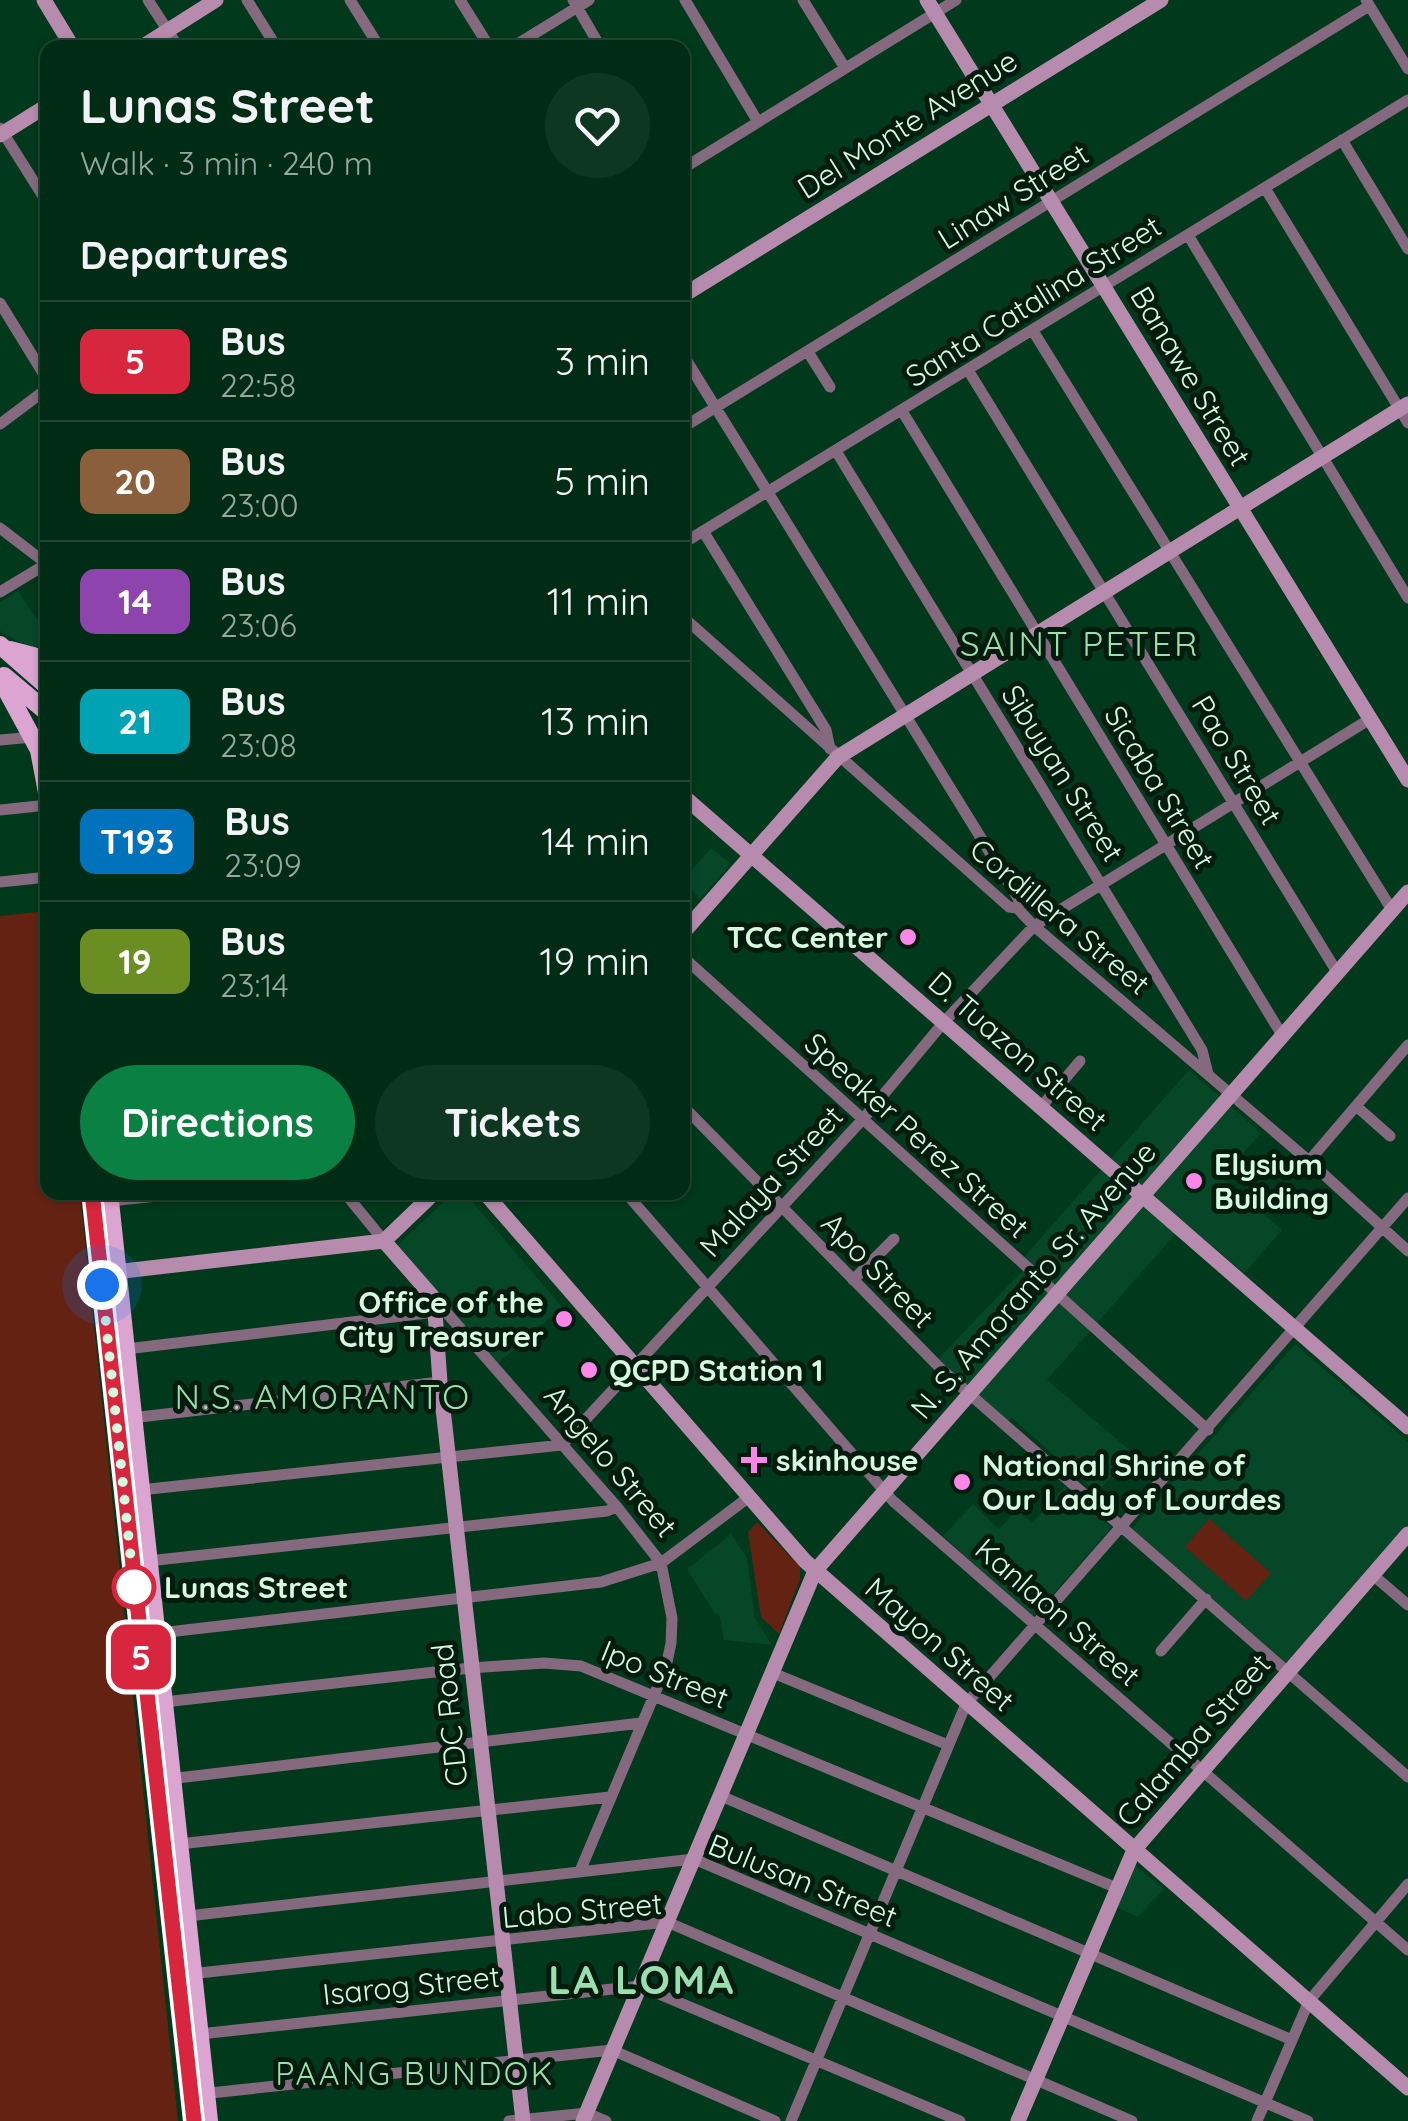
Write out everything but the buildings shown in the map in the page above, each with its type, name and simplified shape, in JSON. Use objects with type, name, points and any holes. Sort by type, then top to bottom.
[{"type":"main road","points":[[2,647],[40,658]]},
{"type":"main road","points":[[2,647],[40,680]]},
{"type":"main road","points":[[0,676],[40,706]]},
{"type":"main road","points":[[0,676],[40,756]]},
{"type":"main road","points":[[33,736],[40,722]]},
{"type":"main road","points":[[104,1200],[124,1419],[199,2094],[209,2121]]},
{"type":"main road","points":[[109,1273],[126,1349],[124,1419],[140,1490],[148,1561],[148,1634],[164,1702],[164,1779],[179,1844],[188,1916],[186,1974],[200,2034],[199,2094],[194,2121]]},
{"type":"street","points":[[44,0],[68,40]]},
{"type":"street","points":[[148,0],[174,40]]},
{"type":"street","points":[[152,40],[216,0]]},
{"type":"street","points":[[247,0],[272,40]]},
{"type":"street","points":[[350,0],[375,40]]},
{"type":"street","points":[[460,0],[485,40]]},
{"type":"street","points":[[523,40],[575,4],[590,0]]},
{"type":"street","points":[[685,0],[758,122]]},
{"type":"street","points":[[803,0],[845,68]]},
{"type":"street","points":[[690,164],[845,68],[931,6],[956,0]]},
{"type":"street","name":"Del Monte Avenue","points":[[690,291],[1160,0]]},
{"type":"street","points":[[1368,3],[1408,69]]},
{"type":"street","name":"Linaw Street","points":[[690,423],[1368,3]]},
{"type":"street","points":[[575,4],[596,40]]},
{"type":"street","name":"Banawe Street","points":[[931,6],[1408,780]]},
{"type":"street","name":"Santa Catalina Street","points":[[690,539],[1408,100]]},
{"type":"street","points":[[40,110],[1,132],[40,192]]},
{"type":"street","points":[[1342,140],[1408,249]]},
{"type":"street","points":[[690,925],[834,753],[905,714],[1322,456],[1405,412],[1264,188]]},
{"type":"street","points":[[1188,235],[1408,598]]},
{"type":"street","points":[[0,303],[40,370]]},
{"type":"street","points":[[1032,331],[1392,910]]},
{"type":"street","points":[[808,352],[830,387]]},
{"type":"street","points":[[690,365],[1018,898],[1017,908]]},
{"type":"street","name":"Pao Street","points":[[968,370],[1337,972]]},
{"type":"street","points":[[0,424],[40,391]]},
{"type":"street","name":"Sicaba Street","points":[[902,411],[1282,1035]]},
{"type":"street","name":"Sibuyan Street","points":[[836,451],[1102,882],[1202,1050],[1208,1074]]},
{"type":"street","points":[[0,528],[40,558]]},
{"type":"street","points":[[703,531],[826,730],[834,753]]},
{"type":"street","points":[[0,592],[40,567]]},
{"type":"street","name":"Cordillera Street","points":[[690,623],[1008,907],[1017,908],[1408,1250]]},
{"type":"street","name":"Malaya Street","points":[[562,1444],[1034,926],[1370,719]]},
{"type":"street","points":[[0,740],[33,736]]},
{"type":"street","name":"D. Tuazon Street","points":[[690,802],[1408,1427]]},
{"type":"street","points":[[0,810],[40,803]]},
{"type":"street","points":[[0,882],[40,878]]},
{"type":"street","name":"N. S. Amoranto Sr. Avenue","points":[[585,2117],[815,1571],[1408,892]]},
{"type":"street","name":"Speaker Perez Street","points":[[690,963],[1208,1430]]},
{"type":"street","points":[[1309,1161],[1408,1045]]},
{"type":"street","points":[[1041,1108],[1080,1061]]},
{"type":"street","points":[[1356,1106],[1390,1136]]},
{"type":"street","name":"Apo Street","points":[[690,1113],[969,1395],[1408,1776]]},
{"type":"street","points":[[791,2121],[966,1704],[1408,1198]]},
{"type":"street","name":"Angelo Street","points":[[351,1200],[437,1308],[562,1444],[661,1563],[672,1618],[672,1644],[580,1871]]},
{"type":"street","points":[[109,1273],[384,1240],[427,1200]]},
{"type":"street","name":"Mayon Street","points":[[491,1200],[815,1571],[1408,2088]]},
{"type":"street","name":"Kanlaon Street","points":[[632,1200],[884,1491],[1408,1950]]},
{"type":"street","points":[[853,1280],[894,1240]]},
{"type":"street","points":[[126,1349],[437,1308]]},
{"type":"street","name":"CDC Road","points":[[437,1308],[440,1382],[515,2058],[518,2120]]},
{"type":"street","points":[[124,1419],[440,1382]]},
{"type":"street","points":[[140,1490],[562,1444]]},
{"type":"street","points":[[148,1634],[602,1582],[661,1563],[749,1497]]},
{"type":"street","points":[[148,1561],[617,1507]]},
{"type":"street","name":"Calamba Street","points":[[1018,2121],[1134,1850],[1408,1534]]},
{"type":"street","points":[[1373,1575],[1408,1605]]},
{"type":"street","points":[[1160,1651],[1206,1599]]},
{"type":"street","name":"Ipo Street","points":[[164,1702],[472,1668],[544,1663],[581,1666],[1117,1888]]},
{"type":"street","points":[[773,1673],[948,1745]]},
{"type":"street","points":[[164,1779],[641,1723]]},
{"type":"street","points":[[721,1796],[1292,2040]]},
{"type":"street","points":[[179,1844],[610,1797]]},
{"type":"street","name":"Bulusan Street","points":[[188,1916],[694,1859],[1308,2121]]},
{"type":"street","points":[[1257,2121],[1309,2002],[1408,1884]]},
{"type":"street","name":"Labo Street","points":[[186,1974],[667,1922],[1132,2121]]},
{"type":"street","name":"Isarog Street","points":[[200,2034],[640,1986],[960,2121]]},
{"type":"street","points":[[199,2094],[612,2050],[775,2121]]},
{"type":"street","points":[[518,2120],[585,2117],[606,2121]]},
{"type":"shaded area","points":[[18,591],[40,624],[40,642],[33,650],[0,631],[0,602]]},
{"type":"shaded area","points":[[711,848],[731,864],[700,899],[690,888],[690,872]]},
{"type":"shaded area","points":[[40,912],[40,1200],[81,1200],[178,2121],[0,2121],[0,916]]},
{"type":"shaded area","points":[[1189,1070],[1261,1133],[1222,1177],[1282,1230],[1244,1273],[1185,1223],[1047,1380],[1132,1452],[1097,1493],[1012,1418],[1007,1422],[937,1360],[1029,1264],[1024,1257]]},
{"type":"shaded area","points":[[446,1200],[471,1200],[562,1307],[494,1367],[396,1247]]},
{"type":"shaded area","points":[[1295,1344],[1408,1442],[1408,1524],[1286,1663],[1132,1529]]},
{"type":"shaded area","points":[[1065,1486],[1111,1528],[1033,1617],[943,1536],[973,1504],[999,1529],[1017,1510],[1032,1523]]},
{"type":"shaded area","points":[[1209,1519],[1271,1573],[1246,1601],[1185,1547]]},
{"type":"shaded area","points":[[757,1522],[800,1567],[800,1579],[779,1634],[761,1617],[748,1532]]},
{"type":"shaded area","points":[[731,1534],[747,1558],[755,1618],[772,1645],[724,1640],[719,1614],[715,1614],[687,1569]]},
{"type":"shaded area","points":[[1132,1863],[1164,1889],[1138,1917],[1114,1906]]},
{"type":"bus line","name":"5","points":[[93,1200],[194,2121]]},
{"type":"place","name":"TCC Center","points":[[908,937]]},
{"type":"place","name":"Elysium Building","points":[[1194,1181]]},
{"type":"place","name":"Office of the City Treasurer","points":[[564,1319]]},
{"type":"place","name":"QCPD Station 1","points":[[589,1370]]},
{"type":"place","name":"skinhouse","points":[[754,1460]]},
{"type":"place","name":"National Shrine of Our Lady of Lourdes","points":[[962,1482]]},
{"type":"place","name":"Lunas Street","points":[[134,1587]]},
{"type":"district","name":"SAINT PETER","points":[[1080,643]]},
{"type":"district","name":"N.S. AMORANTO","points":[[323,1396]]},
{"type":"district","name":"LA LOMA","points":[[642,1979]]},
{"type":"district","name":"PAANG BUNDOK","points":[[415,2073]]},
{"type":"route","points":[[102,1285],[135,1599],[134,1587]]}]
